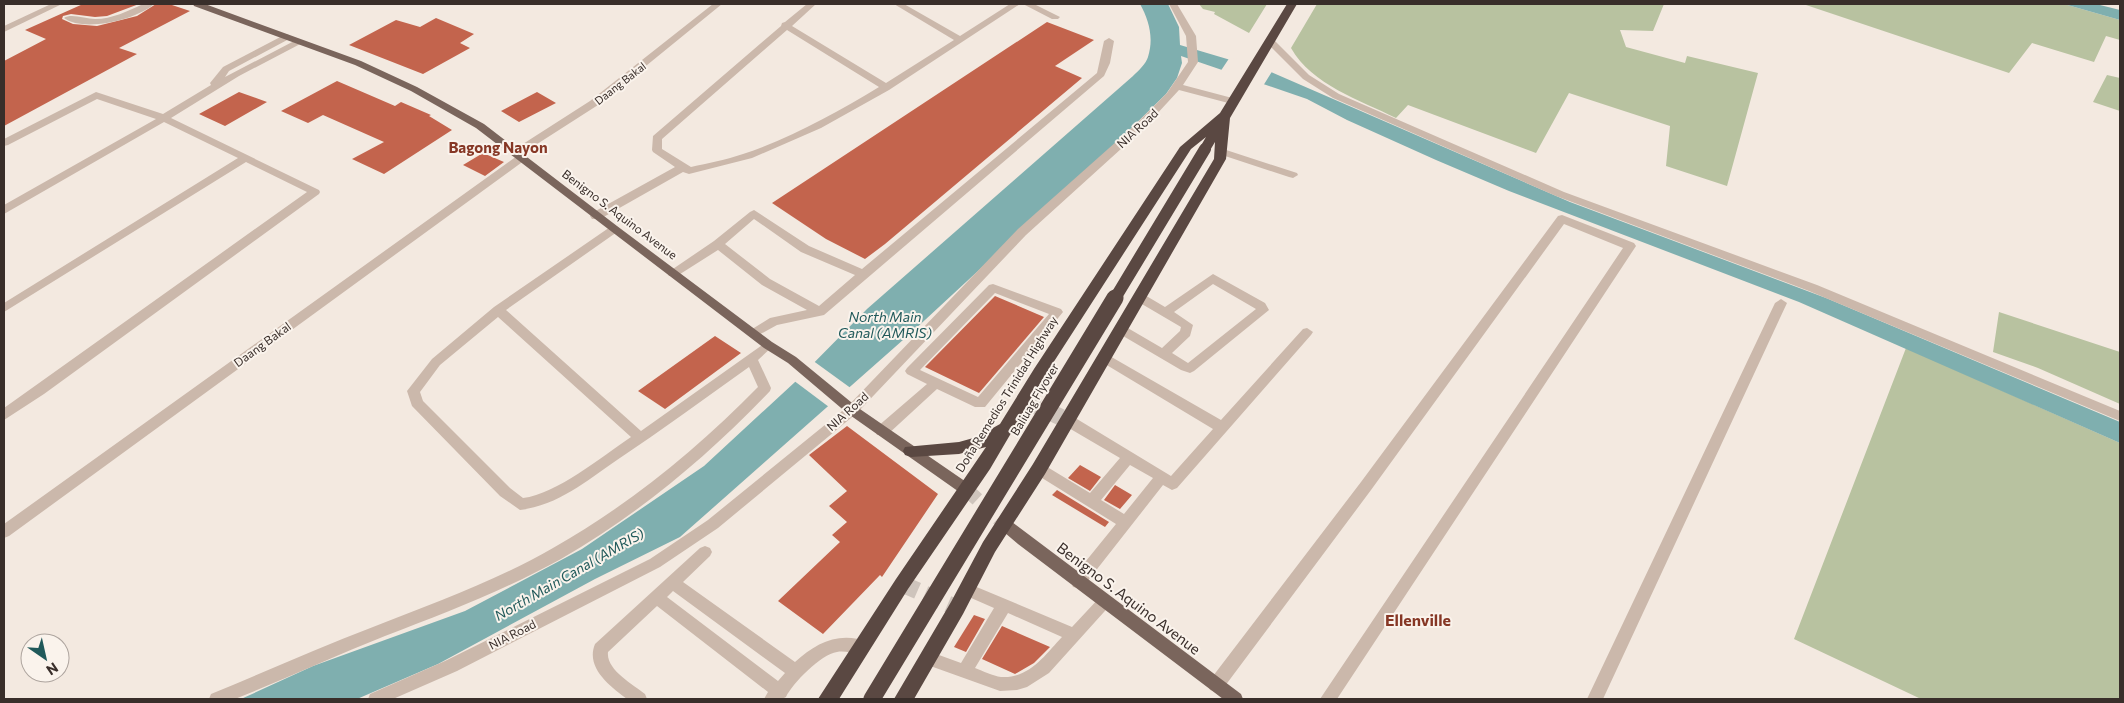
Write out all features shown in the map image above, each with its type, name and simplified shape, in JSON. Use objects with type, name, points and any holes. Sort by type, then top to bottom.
[{"type":"highway","name":"Doña Remedios Trinidad Highway","points":[[904,699],[1004,523],[1039,469],[1122,330],[1220,158],[1213,150],[1224,116],[1292,4]]},
{"type":"highway","name":"Doña Remedios Trinidad Highway","points":[[828,699],[966,490],[1186,147],[1224,116]]},
{"type":"highway","name":"Baliuag Flyover","points":[[872,699],[1213,150]]},
{"type":"highway","points":[[910,452],[959,448],[982,442],[1006,427]]},
{"type":"main road","name":"Benigno S. Aquino Avenue","points":[[199,4],[358,63],[414,89],[480,126],[612,229],[673,272],[768,345],[792,360],[852,410],[966,490]]},
{"type":"main road","name":"Benigno S. Aquino Avenue","points":[[1004,523],[1078,582],[1234,699]]},
{"type":"street","points":[[4,28],[58,4]]},
{"type":"street","points":[[69,18],[98,23],[125,15],[150,4]]},
{"type":"street","name":"Daang Bakal","points":[[4,532],[518,155],[594,103],[718,4]]},
{"type":"street","points":[[812,4],[785,25],[657,138],[658,150],[689,171],[750,155],[812,128],[885,87],[1016,4]]},
{"type":"street","points":[[898,4],[959,39]]},
{"type":"street","points":[[1027,4],[1055,17]]},
{"type":"street","name":"NIA Road","points":[[376,699],[451,666],[655,563],[714,524],[852,410],[1022,232],[1139,127],[1171,95],[1193,57],[1191,36],[1173,4]]},
{"type":"street","points":[[785,25],[885,87]]},
{"type":"street","points":[[207,92],[226,69],[286,37]]},
{"type":"street","points":[[753,334],[774,321],[820,312],[1101,74],[1109,41]]},
{"type":"street","points":[[4,210],[164,118],[236,74],[299,42]]},
{"type":"street","points":[[1270,42],[1306,78],[1336,96],[1560,194],[1813,288],[2120,416]]},
{"type":"street","points":[[1177,86],[1232,101]]},
{"type":"street","points":[[4,143],[96,94],[164,118],[244,159],[315,192],[4,415]]},
{"type":"street","points":[[1213,150],[1293,175]]},
{"type":"street","points":[[4,308],[244,159]]},
{"type":"street","points":[[596,216],[683,167]]},
{"type":"street","points":[[673,272],[718,244],[754,214],[805,249],[864,274]]},
{"type":"street","points":[[1216,685],[1366,486],[1562,220],[1630,246],[1489,461],[1328,699]]},
{"type":"street","points":[[612,229],[498,310],[436,362],[412,391],[417,403],[505,492],[520,504],[538,502],[556,494],[640,438],[768,345]]},
{"type":"street","points":[[718,244],[766,282],[820,312]]},
{"type":"street","points":[[1122,330],[1185,367],[1194,366],[1263,310],[1261,306],[1214,278],[1166,312]]},
{"type":"street","points":[[1057,312],[980,404],[911,371],[993,288],[1075,318]]},
{"type":"street","points":[[1140,297],[1187,325],[1188,328],[1163,354]]},
{"type":"street","points":[[1595,699],[1781,303]]},
{"type":"street","points":[[498,310],[640,438]]},
{"type":"street","points":[[1067,420],[1172,484],[1307,332]]},
{"type":"street","points":[[1104,358],[1223,428]]},
{"type":"street","points":[[217,699],[376,633],[467,599],[557,554],[619,515],[734,421],[765,388],[751,359]]},
{"type":"street","points":[[882,431],[936,383]]},
{"type":"street","points":[[1092,502],[1129,457]]},
{"type":"street","points":[[1039,469],[1126,522]]},
{"type":"street","points":[[1078,582],[1162,477]]},
{"type":"street","points":[[639,699],[605,670],[600,661],[601,649],[705,552]]},
{"type":"street","points":[[672,582],[797,673]]},
{"type":"street","points":[[967,589],[1074,635]]},
{"type":"street","points":[[656,597],[776,696],[812,657],[834,645],[844,644],[862,647]]},
{"type":"street","points":[[928,658],[1000,684],[1017,683],[1027,680],[1044,668],[1105,602]]},
{"type":"street","points":[[965,670],[1005,604]]},
{"type":"green space","points":[[1199,4],[1267,4],[1249,33],[1214,14],[1215,12],[1203,9]]},
{"type":"green space","points":[[1317,4],[1664,4],[1653,31],[1620,30],[1626,47],[1685,63],[1687,56],[1758,73],[1727,186],[1666,166],[1670,126],[1569,93],[1536,153],[1408,105],[1396,118],[1352,98],[1324,82],[1300,61],[1291,48]]},
{"type":"green space","points":[[1803,4],[2064,4],[2120,20],[2120,40],[2106,36],[2094,62],[2032,43],[2009,73]]},
{"type":"green space","points":[[2107,75],[2120,78],[2120,111],[2093,102]]},
{"type":"green space","points":[[1999,312],[2120,352],[2120,404],[2038,368],[1993,352]]},
{"type":"green space","points":[[1906,348],[2120,443],[2120,699],[1921,699],[1794,639]]},
{"type":"water","name":"North Main Canal (AMRIS)","points":[[1140,4],[1168,4],[1179,27],[1180,45],[1271,72],[1570,202],[1826,298],[2120,422],[2120,443],[1799,302],[1509,191],[1347,120],[1307,99],[1181,56],[1182,63],[1177,78],[1166,94],[1113,146],[912,332],[680,537],[595,579],[438,664],[357,699],[241,699],[313,666],[465,611],[582,549],[704,466],[795,382],[867,309],[1144,65],[1151,43],[1148,23]]},
{"type":"water","points":[[2064,4],[2096,4],[2120,10],[2120,20]]},
{"type":"pier","points":[[1230,57],[1273,70],[1263,86],[1220,72]]},
{"type":"pier","points":[[812,360],[852,389],[829,407],[793,380]]},
{"type":"building","points":[[83,4],[139,4],[107,16],[95,17],[71,14],[63,16],[62,19],[73,24],[97,26],[137,16],[156,4],[169,4],[190,11],[119,48],[137,54],[4,126],[4,61],[46,39],[25,30]]},
{"type":"building","points":[[436,18],[474,34],[460,43],[470,48],[423,74],[349,45],[396,20],[420,27]]},
{"type":"building","points":[[1047,22],[1094,40],[1055,66],[1082,78],[865,259],[826,239],[772,203]]},
{"type":"building","points":[[337,81],[395,106],[401,102],[431,115],[429,116],[452,130],[384,174],[352,159],[384,142],[323,115],[308,123],[281,111]]},
{"type":"building","points":[[239,92],[267,102],[225,126],[199,114]]},
{"type":"building","points":[[537,92],[556,103],[519,122],[501,111]]},
{"type":"building","points":[[483,153],[504,162],[485,176],[463,165]]},
{"type":"building","points":[[995,296],[1044,317],[979,393],[925,367]]},
{"type":"building","points":[[715,336],[741,353],[665,409],[638,391]]},
{"type":"building","points":[[847,426],[938,494],[882,577],[880,575],[823,634],[778,601],[840,542],[832,535],[847,522],[829,506],[847,491],[809,455]]},
{"type":"building","points":[[1080,465],[1101,477],[1090,491],[1068,478]]},
{"type":"building","points":[[1115,485],[1132,495],[1120,509],[1104,500]]},
{"type":"building","points":[[1057,490],[1109,522],[1105,527],[1052,495]]},
{"type":"building","points":[[974,615],[985,619],[966,652],[954,647]]},
{"type":"building","points":[[1002,626],[1050,647],[1034,663],[1015,674],[982,659]]},
{"type":"tunnel","points":[[1023,400],[1067,420]]},
{"type":"tunnel","points":[[967,490],[1003,523]]},
{"type":"tunnel","points":[[902,584],[957,608]]},
{"type":"district","name":"Bagong Nayon","points":[[498,147]]},
{"type":"district","name":"Ellenville","points":[[1418,619]]}]
